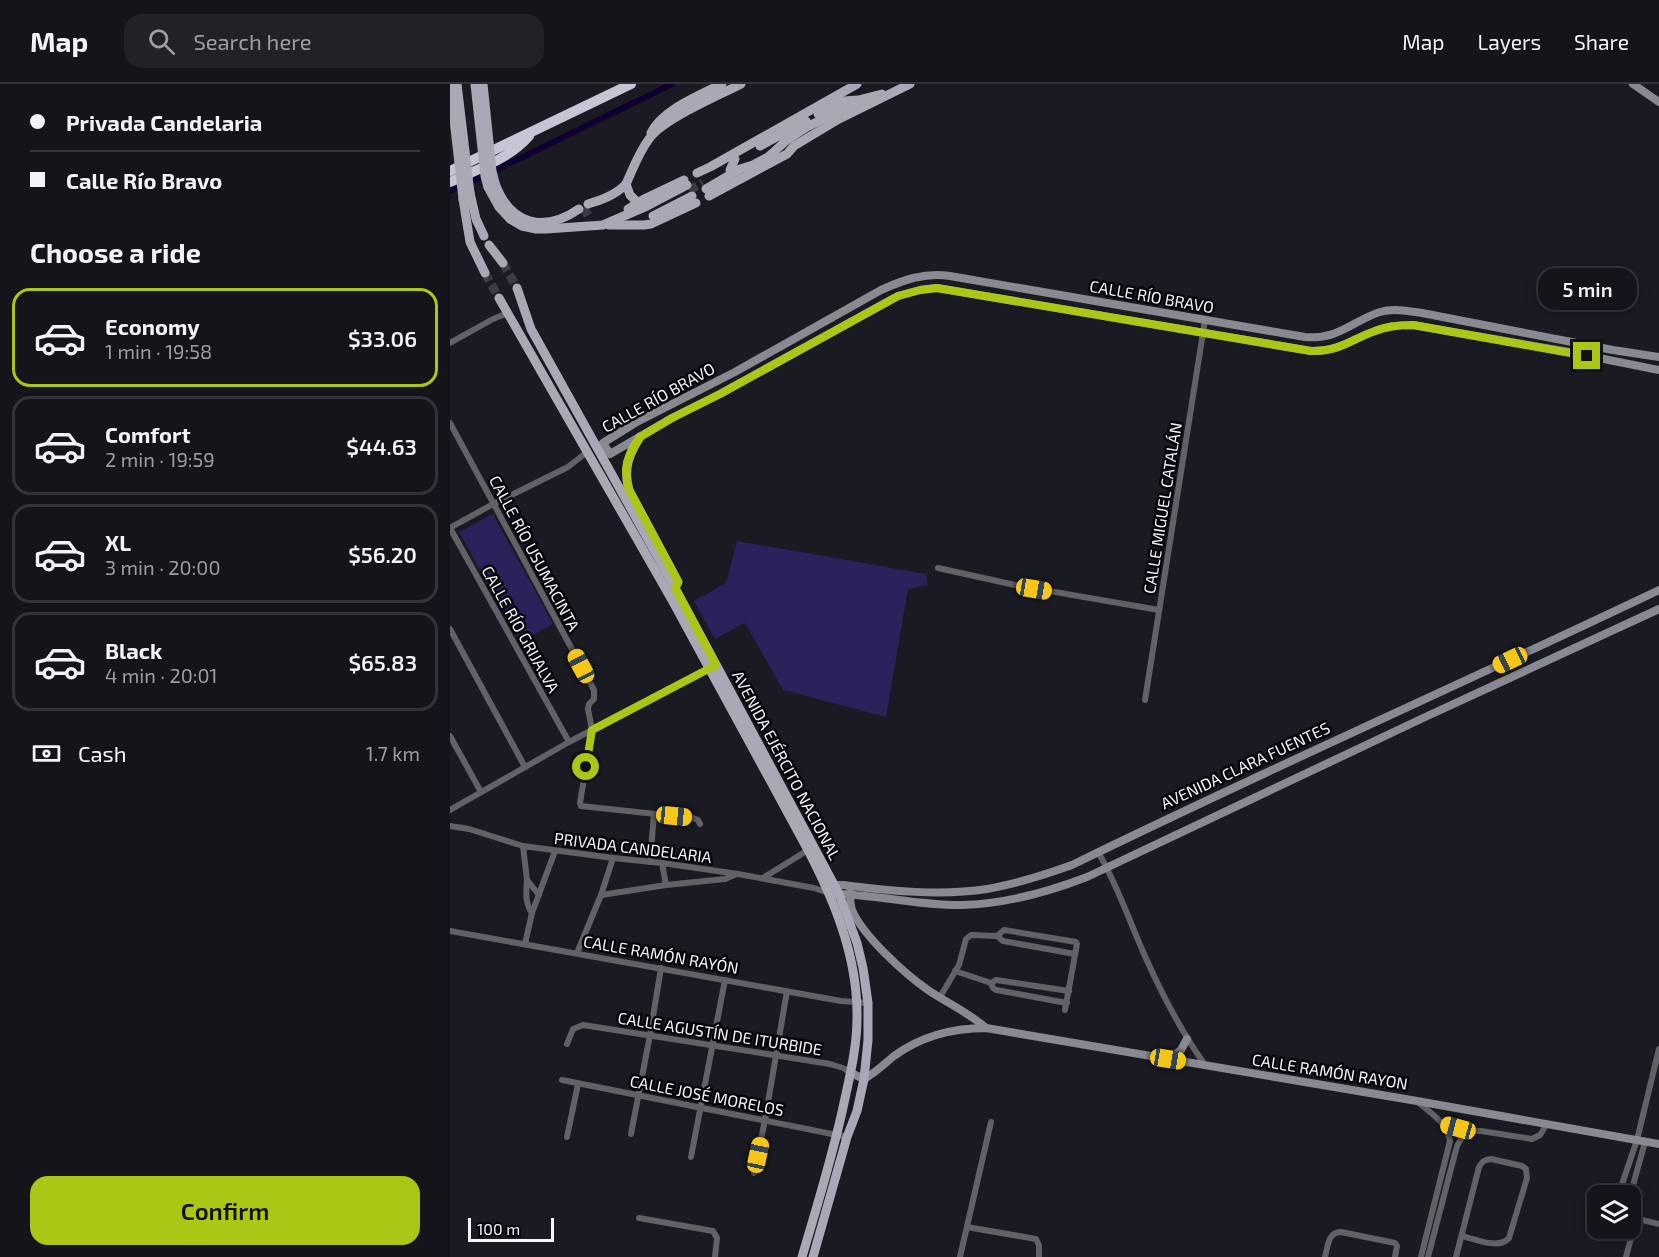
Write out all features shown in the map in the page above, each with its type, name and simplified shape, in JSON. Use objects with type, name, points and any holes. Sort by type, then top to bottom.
[{"type":"highway","points":[[450,171],[631,84]]},
{"type":"highway","points":[[450,182],[510,154],[532,132]]},
{"type":"main road","points":[[450,84],[466,196],[487,240],[503,263]]},
{"type":"main road","points":[[457,84],[470,242],[484,273]]},
{"type":"main road","points":[[475,84],[485,176],[507,206],[518,216],[544,222],[567,217],[621,189],[626,184],[655,126],[671,112],[722,84]]},
{"type":"main road","points":[[483,84],[492,171],[491,185],[495,200],[505,213],[522,226],[546,230],[651,224],[689,191]]},
{"type":"main road","points":[[650,138],[679,116],[741,84]]},
{"type":"main road","points":[[703,184],[787,154],[794,146],[839,119],[910,84]]},
{"type":"main road","points":[[703,184],[710,167],[855,85]]},
{"type":"main road","points":[[844,100],[855,85]]},
{"type":"main road","points":[[703,184],[735,159],[844,100],[862,99],[896,91]]},
{"type":"main road","points":[[703,184],[768,157],[787,140],[807,127],[862,99]]},
{"type":"main road","points":[[735,159],[735,169]]},
{"type":"main road","points":[[626,184],[630,195],[638,203]]},
{"type":"main road","points":[[603,225],[638,203],[689,191]]},
{"type":"main road","points":[[603,225],[689,191]]},
{"type":"main road","name":"AVENIDA EJÉRCITO NACIONAL","points":[[517,288],[531,328],[675,588],[713,667],[808,850],[832,889],[854,976],[857,1037],[842,1136],[813,1257]]},
{"type":"main road","name":"AVENIDA EJÉRCITO NACIONAL","points":[[499,298],[592,462],[713,667],[832,889],[860,952],[868,1003],[869,1033],[864,1079],[857,1110],[842,1136],[802,1257]]},
{"type":"main road","points":[[640,437],[627,462],[627,483],[678,582],[675,588]]},
{"type":"main road","points":[[587,452],[592,453],[615,491],[633,513]]},
{"type":"street","points":[[1633,84],[1659,102]]},
{"type":"street","name":"CALLE RÍO BRAVO","points":[[1659,357],[1403,310],[1381,312],[1335,334],[1311,338],[944,275],[920,276],[881,290],[735,372],[635,423],[603,443],[610,454],[887,302],[908,292],[937,288],[1291,348],[1318,351],[1345,345],[1386,327],[1413,325],[1659,370]]},
{"type":"street","points":[[1022,288],[1025,302]]},
{"type":"street","points":[[450,343],[493,319],[508,314]]},
{"type":"street","name":"CALLE MIGUEL CATALÁN","points":[[1145,700],[1206,320]]},
{"type":"street","points":[[1569,352],[1571,342]]},
{"type":"street","points":[[735,372],[740,384]]},
{"type":"street","points":[[690,395],[697,406]]},
{"type":"street","name":"CALLE RÍO USUMACINTA","points":[[450,423],[594,690],[594,699],[588,709],[592,730]]},
{"type":"street","points":[[450,528],[575,463],[587,452]]},
{"type":"street","points":[[575,463],[592,462]]},
{"type":"street","name":"CALLE RÍO GRIJALVA","points":[[450,528],[569,742]]},
{"type":"street","points":[[938,568],[1015,585],[1159,610]]},
{"type":"street","name":"AVENIDA CLARA FUENTES","points":[[832,889],[946,893],[1011,884],[1072,865],[1338,738],[1471,679],[1659,590]]},
{"type":"street","name":"AVENIDA CLARA FUENTES","points":[[850,890],[937,904],[963,905],[991,903],[1035,895],[1064,886],[1659,609]]},
{"type":"street","points":[[450,629],[525,767]]},
{"type":"street","points":[[450,810],[569,742],[713,667]]},
{"type":"street","name":"PRIVADA CANDELARIA","points":[[592,730],[581,806],[693,818],[700,824]]},
{"type":"street","points":[[450,736],[481,792]]},
{"type":"street","points":[[650,862],[654,814]]},
{"type":"street","name":"PRIVADA CANDELARIA","points":[[450,826],[469,829],[523,846],[662,863],[832,889]]},
{"type":"street","points":[[523,846],[526,895],[532,913]]},
{"type":"street","points":[[763,879],[808,850]]},
{"type":"street","points":[[525,944],[532,913],[555,851]]},
{"type":"street","points":[[1098,852],[1107,867],[1149,965],[1187,1039],[1205,1065]]},
{"type":"street","points":[[577,953],[601,895],[613,858]]},
{"type":"street","points":[[662,863],[666,885]]},
{"type":"street","points":[[601,895],[725,879],[738,874]]},
{"type":"street","points":[[526,880],[539,896]]},
{"type":"street","points":[[850,890],[853,912],[869,936],[926,988],[986,1028]]},
{"type":"street","points":[[997,936],[1004,930],[1077,944],[1065,1010]]},
{"type":"street","name":"CALLE RAMÓN RAYÓN","points":[[450,931],[786,991],[868,1003]]},
{"type":"street","points":[[940,997],[959,965],[968,937],[971,935],[997,936],[1002,940],[1075,954]]},
{"type":"street","points":[[631,1134],[661,968]]},
{"type":"street","points":[[955,971],[991,983],[996,990],[1067,1003]]},
{"type":"street","points":[[691,1156],[725,980]]},
{"type":"street","points":[[991,983],[996,980],[1069,991]]},
{"type":"street","points":[[754,1173],[777,1055],[786,991]]},
{"type":"street","name":"CALLE AGUSTÍN DE ITURBIDE","points":[[567,1044],[573,1029],[583,1025],[830,1064],[851,1073]]},
{"type":"street","name":"CALLE RAMÓN RAYON","points":[[864,1079],[896,1055],[927,1038],[956,1029],[986,1028],[1659,1144]]},
{"type":"street","points":[[1168,1059],[1181,1050],[1187,1039]]},
{"type":"street","points":[[1632,1185],[1659,1049]]},
{"type":"street","points":[[851,1073],[864,1079]]},
{"type":"street","name":"CALLE JOSÉ MORELOS","points":[[562,1080],[842,1136]]},
{"type":"street","points":[[567,1137],[578,1084]]},
{"type":"street","points":[[1417,1101],[1443,1124],[1449,1133],[1450,1146],[1421,1257]]},
{"type":"street","points":[[960,1257],[991,1122]]},
{"type":"street","points":[[1443,1124],[1472,1131],[1532,1138],[1540,1135],[1547,1124]]},
{"type":"street","points":[[1428,1257],[1457,1146],[1462,1136],[1472,1131]]},
{"type":"street","points":[[1623,1185],[1641,1141]]},
{"type":"street","points":[[1456,1257],[1481,1163],[1491,1159],[1526,1169],[1527,1178],[1506,1242],[1498,1244],[1462,1236]]},
{"type":"street","points":[[639,1218],[709,1230],[715,1234],[717,1244],[715,1257]]},
{"type":"street","points":[[1641,1220],[1659,1224]]},
{"type":"street","points":[[967,1227],[1036,1239],[1040,1245],[1039,1257]]},
{"type":"street","points":[[1326,1257],[1332,1235],[1341,1232],[1395,1243],[1397,1246],[1395,1257]]},
{"type":"street","points":[[1626,1257],[1630,1239]]},
{"type":"shaded area","points":[[493,514],[553,624],[520,642],[459,532]]},
{"type":"shaded area","points":[[737,541],[926,574],[928,585],[908,589],[886,717],[783,690],[745,623],[715,639],[694,601],[726,583]]},
{"type":"waterway","points":[[450,191],[672,84]]},
{"type":"tunnel","points":[[689,190],[703,183]]},
{"type":"tunnel","points":[[582,214],[590,209]]},
{"type":"tunnel","points":[[503,263],[517,288]]},
{"type":"tunnel","points":[[485,273],[499,298]]},
{"type":"route","points":[[586,767],[592,730],[716,665],[675,588],[678,582],[629,490],[627,462],[640,437],[898,296],[908,292],[937,288],[956,290],[1311,351],[1345,345],[1386,327],[1413,325],[1587,356]]}]
